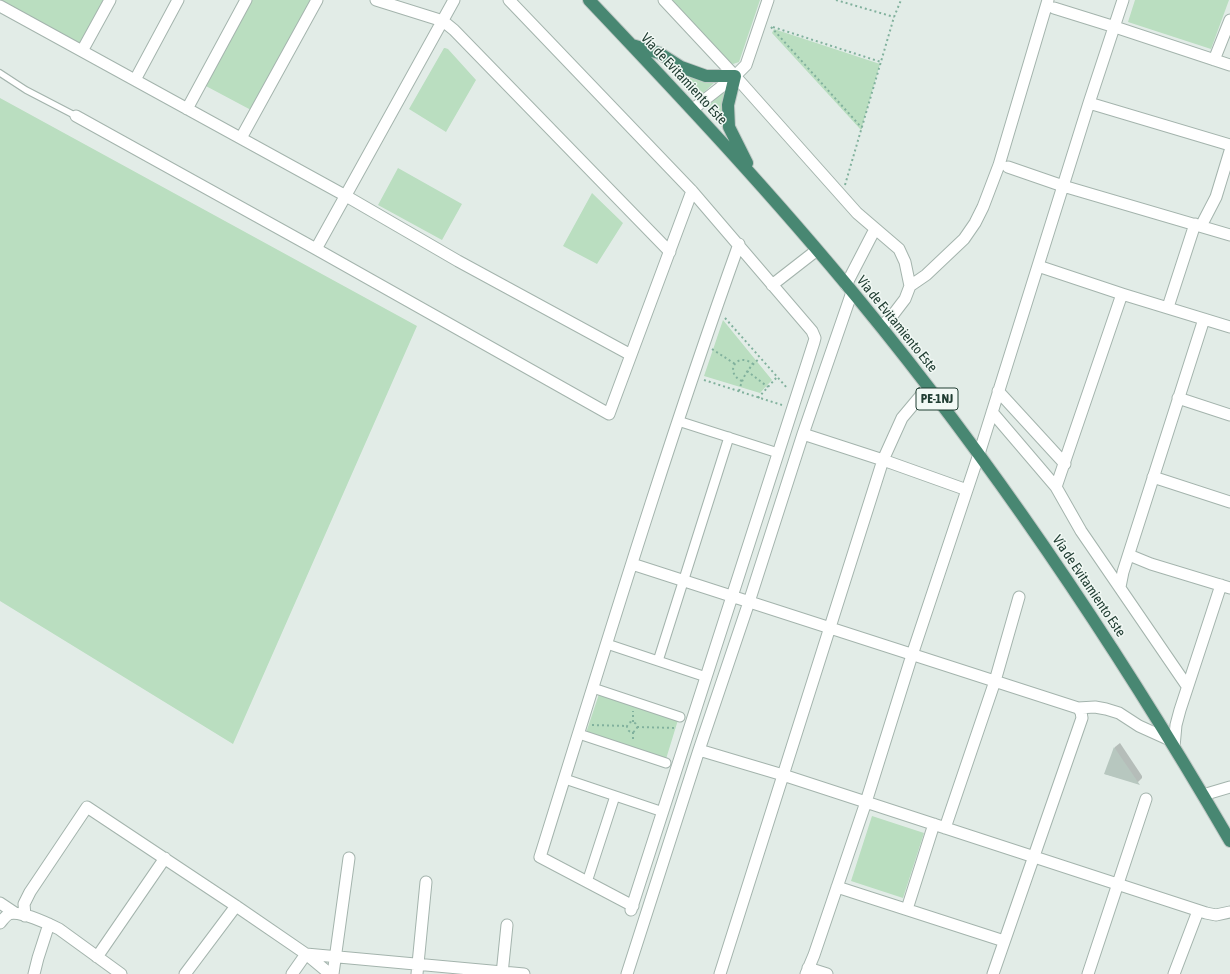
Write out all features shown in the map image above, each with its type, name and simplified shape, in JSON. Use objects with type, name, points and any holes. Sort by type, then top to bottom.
[{"type":"highway","name":"Vía de Evitamiento Este","points":[[589,0],[693,109],[752,175],[849,288],[928,387],[979,454],[1046,549],[1126,668],[1230,841]]},
{"type":"highway","points":[[632,45],[659,53],[680,67],[706,76],[735,76],[728,105],[729,127],[752,175]]},
{"type":"street","points":[[82,51],[110,0]]},
{"type":"street","points":[[135,80],[178,0]]},
{"type":"street","points":[[187,109],[246,0]]},
{"type":"street","points":[[241,138],[317,0]]},
{"type":"street","points":[[376,0],[444,22],[454,30],[670,252]]},
{"type":"street","points":[[316,249],[444,22],[454,0]]},
{"type":"street","points":[[509,0],[692,191],[739,244],[812,331],[815,338],[632,908],[540,857],[678,421],[739,244]]},
{"type":"street","points":[[664,0],[735,76],[857,213],[899,249],[905,262],[910,286],[905,299],[881,327]]},
{"type":"street","points":[[693,109],[735,76],[746,64],[768,0]]},
{"type":"street","points":[[827,974],[807,971],[866,802],[912,655],[979,454],[1089,103],[1123,0]]},
{"type":"street","points":[[910,286],[926,275],[964,239],[975,224],[983,208],[999,165],[1051,4],[1230,65]]},
{"type":"street","points":[[0,6],[346,196],[458,261],[631,355]]},
{"type":"street","points":[[1214,60],[1230,20]]},
{"type":"street","points":[[1089,103],[1230,145]]},
{"type":"street","points":[[76,116],[609,414],[692,191]]},
{"type":"street","points":[[1168,307],[1198,225],[1216,197],[1230,151]]},
{"type":"street","points":[[1008,167],[1063,186],[1230,235]]},
{"type":"street","points":[[627,974],[699,750],[749,602],[849,288],[875,229]]},
{"type":"street","points":[[772,285],[817,250]]},
{"type":"street","points":[[1038,266],[1122,294],[1230,327]]},
{"type":"street","points":[[1056,487],[1122,294]]},
{"type":"street","points":[[1120,587],[1153,477],[1204,319]]},
{"type":"street","points":[[720,974],[883,460],[902,418],[928,387]]},
{"type":"street","points":[[998,391],[1065,464]]},
{"type":"street","points":[[1178,398],[1230,415]]},
{"type":"street","points":[[992,412],[1056,487],[1081,531],[1187,686]]},
{"type":"street","points":[[678,421],[778,453]]},
{"type":"street","points":[[802,434],[883,460],[967,490]]},
{"type":"street","points":[[658,661],[729,438]]},
{"type":"street","points":[[1153,477],[1230,502]]},
{"type":"street","points":[[632,564],[1078,708],[1095,707],[1119,713],[1172,744],[1187,686],[1226,586],[1151,564],[1129,555]]},
{"type":"street","points":[[907,909],[995,681],[1019,597]]},
{"type":"street","points":[[607,644],[706,677]]},
{"type":"street","points":[[593,688],[680,717]]},
{"type":"street","points":[[993,974],[1082,718],[1082,712],[1078,708]]},
{"type":"street","points":[[579,734],[666,763]]},
{"type":"street","points":[[699,750],[783,775],[1198,911],[1216,915],[1230,912]]},
{"type":"street","points":[[564,779],[663,812]]},
{"type":"street","points":[[1203,795],[1230,787]]},
{"type":"street","points":[[587,882],[615,796]]},
{"type":"street","points":[[1088,974],[1146,799]]},
{"type":"street","points":[[20,914],[30,892],[87,806],[306,954],[330,974]]},
{"type":"street","points":[[97,957],[165,858]]},
{"type":"street","points":[[333,974],[349,858]]},
{"type":"street","points":[[418,969],[426,882]]},
{"type":"street","points":[[837,887],[1004,941]]},
{"type":"street","points":[[0,903],[20,914],[59,929],[97,957],[110,971],[121,974]]},
{"type":"street","points":[[185,974],[236,906]]},
{"type":"street","points":[[1174,974],[1198,911]]},
{"type":"street","points":[[0,923],[8,915],[20,914]]},
{"type":"street","points":[[34,974],[49,924]]},
{"type":"street","points":[[502,973],[507,925]]},
{"type":"street","points":[[306,954],[336,956],[418,969],[524,974]]},
{"type":"street","points":[[292,974],[306,954]]},
{"type":"lane","points":[[0,73],[26,90],[76,116]]},
{"type":"path","points":[[836,0],[894,17]]},
{"type":"path","points":[[842,196],[894,17],[901,0]]},
{"type":"path","points":[[760,23],[881,62]]},
{"type":"path","points":[[771,27],[862,128]]},
{"type":"path","points":[[716,308],[788,389]]},
{"type":"path","points":[[712,348],[735,364]]},
{"type":"path","points":[[739,391],[747,371],[760,358]]},
{"type":"path","points":[[742,381],[735,376],[733,369],[735,364],[739,360],[745,360],[753,364]]},
{"type":"path","points":[[747,371],[768,387]]},
{"type":"path","points":[[693,376],[782,405]]},
{"type":"path","points":[[758,398],[777,377]]},
{"type":"path","points":[[587,725],[627,726],[632,722],[636,724],[637,727]]},
{"type":"path","points":[[627,726],[628,730],[631,732],[637,727],[677,728]]},
{"type":"green space","points":[[3,0],[105,0],[81,42],[77,42],[2,2]]},
{"type":"green space","points":[[250,0],[313,0],[251,110],[204,85]]},
{"type":"green space","points":[[668,0],[760,0],[739,62],[733,64],[727,61]]},
{"type":"green space","points":[[1135,0],[1229,0],[1211,49],[1128,22]]},
{"type":"green space","points":[[774,29],[880,64],[861,130],[772,33]]},
{"type":"green space","points":[[444,48],[448,49],[476,80],[446,132],[409,109]]},
{"type":"green space","points":[[674,68],[715,82],[701,95],[696,95],[671,71]]},
{"type":"green space","points":[[724,91],[727,93],[725,124],[722,127],[708,106]]},
{"type":"green space","points":[[0,98],[417,326],[233,744],[0,601]]},
{"type":"green space","points":[[398,168],[462,204],[442,240],[378,205]]},
{"type":"green space","points":[[592,193],[623,223],[597,264],[563,246]]},
{"type":"green space","points":[[723,320],[772,380],[760,393],[704,376]]},
{"type":"green space","points":[[599,694],[678,720],[666,759],[586,733]]},
{"type":"green space","points":[[872,816],[924,833],[903,898],[851,881]]},
{"type":"building","points":[[1114,747],[1140,785],[1104,774]]}]
